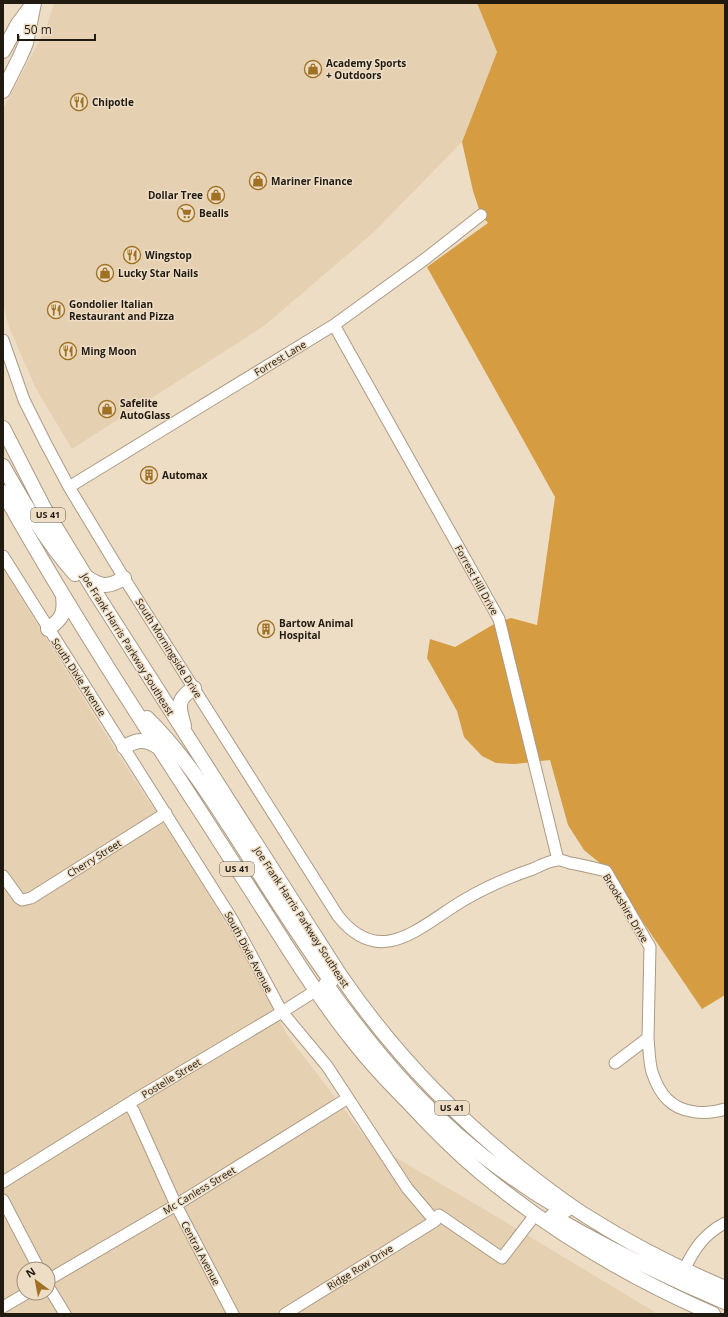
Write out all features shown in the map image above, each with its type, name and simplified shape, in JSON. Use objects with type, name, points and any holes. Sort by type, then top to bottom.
[{"type":"main road","points":[[3,51],[18,24],[34,3]]},
{"type":"main road","points":[[3,91],[26,43],[34,3]]},
{"type":"main road","name":"Joe Frank Harris Parkway Southeast","points":[[3,428],[44,508],[97,596],[189,742],[328,983],[354,1042],[386,1079],[457,1152],[481,1173],[535,1215],[598,1256],[625,1271],[713,1314]]},
{"type":"main road","points":[[3,466],[60,556],[97,596]]},
{"type":"main road","name":"Joe Frank Harris Parkway Southeast","points":[[3,492],[63,596],[158,747],[328,983],[363,1008],[392,1044],[447,1104],[509,1159],[587,1217],[647,1252],[725,1288]]},
{"type":"main road","points":[[85,576],[97,584],[104,585],[116,583],[124,578]]},
{"type":"main road","points":[[48,629],[58,622],[62,616],[64,609],[63,596]]},
{"type":"main road","points":[[189,742],[179,706],[182,696],[194,688]]},
{"type":"main road","points":[[130,703],[157,728],[207,792],[328,983]]},
{"type":"main road","points":[[124,747],[141,740],[152,742],[158,747]]},
{"type":"main road","points":[[519,1202],[534,1206],[610,1247],[695,1289],[725,1302]]},
{"type":"street","name":"Forrest Lane","points":[[69,487],[334,324],[425,259],[481,215]]},
{"type":"street","name":"Forrest Hill Drive","points":[[334,324],[499,619],[558,860]]},
{"type":"street","name":"South Morningside Drive","points":[[3,340],[24,400],[69,487],[124,578],[338,916],[349,929],[364,938],[381,941],[398,940],[487,888],[512,876],[558,860]]},
{"type":"street","name":"South Dixie Avenue","points":[[3,556],[48,629],[166,812],[236,926],[282,1012],[327,1066],[407,1188],[435,1221]]},
{"type":"street","name":"Cherry Street","points":[[3,876],[16,896],[22,900],[31,898],[166,812]]},
{"type":"street","name":"Brookshire Drive","points":[[558,860],[606,871],[650,947],[648,1038],[652,1070],[658,1086],[667,1100],[682,1109],[695,1113],[717,1112],[725,1109]]},
{"type":"street","name":"Postelle Street","points":[[3,1182],[328,983]]},
{"type":"street","points":[[615,1062],[648,1038]]},
{"type":"street","name":"Mc Canless Street","points":[[56,1275],[176,1205],[348,1098]]},
{"type":"street","name":"Central Avenue","points":[[129,1104],[176,1205],[233,1314]]},
{"type":"street","points":[[3,1200],[34,1261]]},
{"type":"street","points":[[435,1221],[439,1215],[502,1258],[535,1215]]},
{"type":"street","name":"Ridge Row Drive","points":[[285,1314],[435,1221]]},
{"type":"street","points":[[684,1270],[697,1245],[725,1223]]},
{"type":"street","points":[[3,1307],[16,1299]]},
{"type":"street","points":[[56,1299],[65,1314]]},
{"type":"shaded area","points":[[54,3],[477,3],[497,52],[462,142],[374,232],[264,326],[72,449],[35,387],[9,327],[3,305],[3,109],[46,28]]},
{"type":"shaded area","points":[[477,3],[725,3],[725,995],[702,1009],[607,869],[584,850],[568,825],[550,760],[515,764],[496,763],[482,756],[464,737],[457,711],[427,658],[430,639],[455,647],[496,623],[511,618],[537,625],[555,497],[427,267],[488,223],[481,215],[473,191],[462,142],[497,52]]},
{"type":"shaded area","points":[[3,569],[118,754],[197,875],[255,973],[286,1033],[369,1142],[655,1312],[652,1314],[3,1314]]},
{"type":"place","name":"Academy Sports + Outdoors","points":[[313,69]]},
{"type":"place","name":"Chipotle","points":[[79,102]]},
{"type":"place","name":"Mariner Finance","points":[[258,181]]},
{"type":"place","name":"Dollar Tree","points":[[216,195]]},
{"type":"place","name":"Bealls","points":[[186,213]]},
{"type":"place","name":"Wingstop","points":[[132,255]]},
{"type":"place","name":"Lucky Star Nails","points":[[105,273]]},
{"type":"place","name":"Gondolier Italian Restaurant and Pizza","points":[[56,310]]},
{"type":"place","name":"Ming Moon","points":[[68,351]]},
{"type":"place","name":"Safelite AutoGlass","points":[[107,409]]},
{"type":"place","name":"Automax","points":[[149,475]]},
{"type":"place","name":"Bartow Animal Hospital","points":[[266,629]]}]
